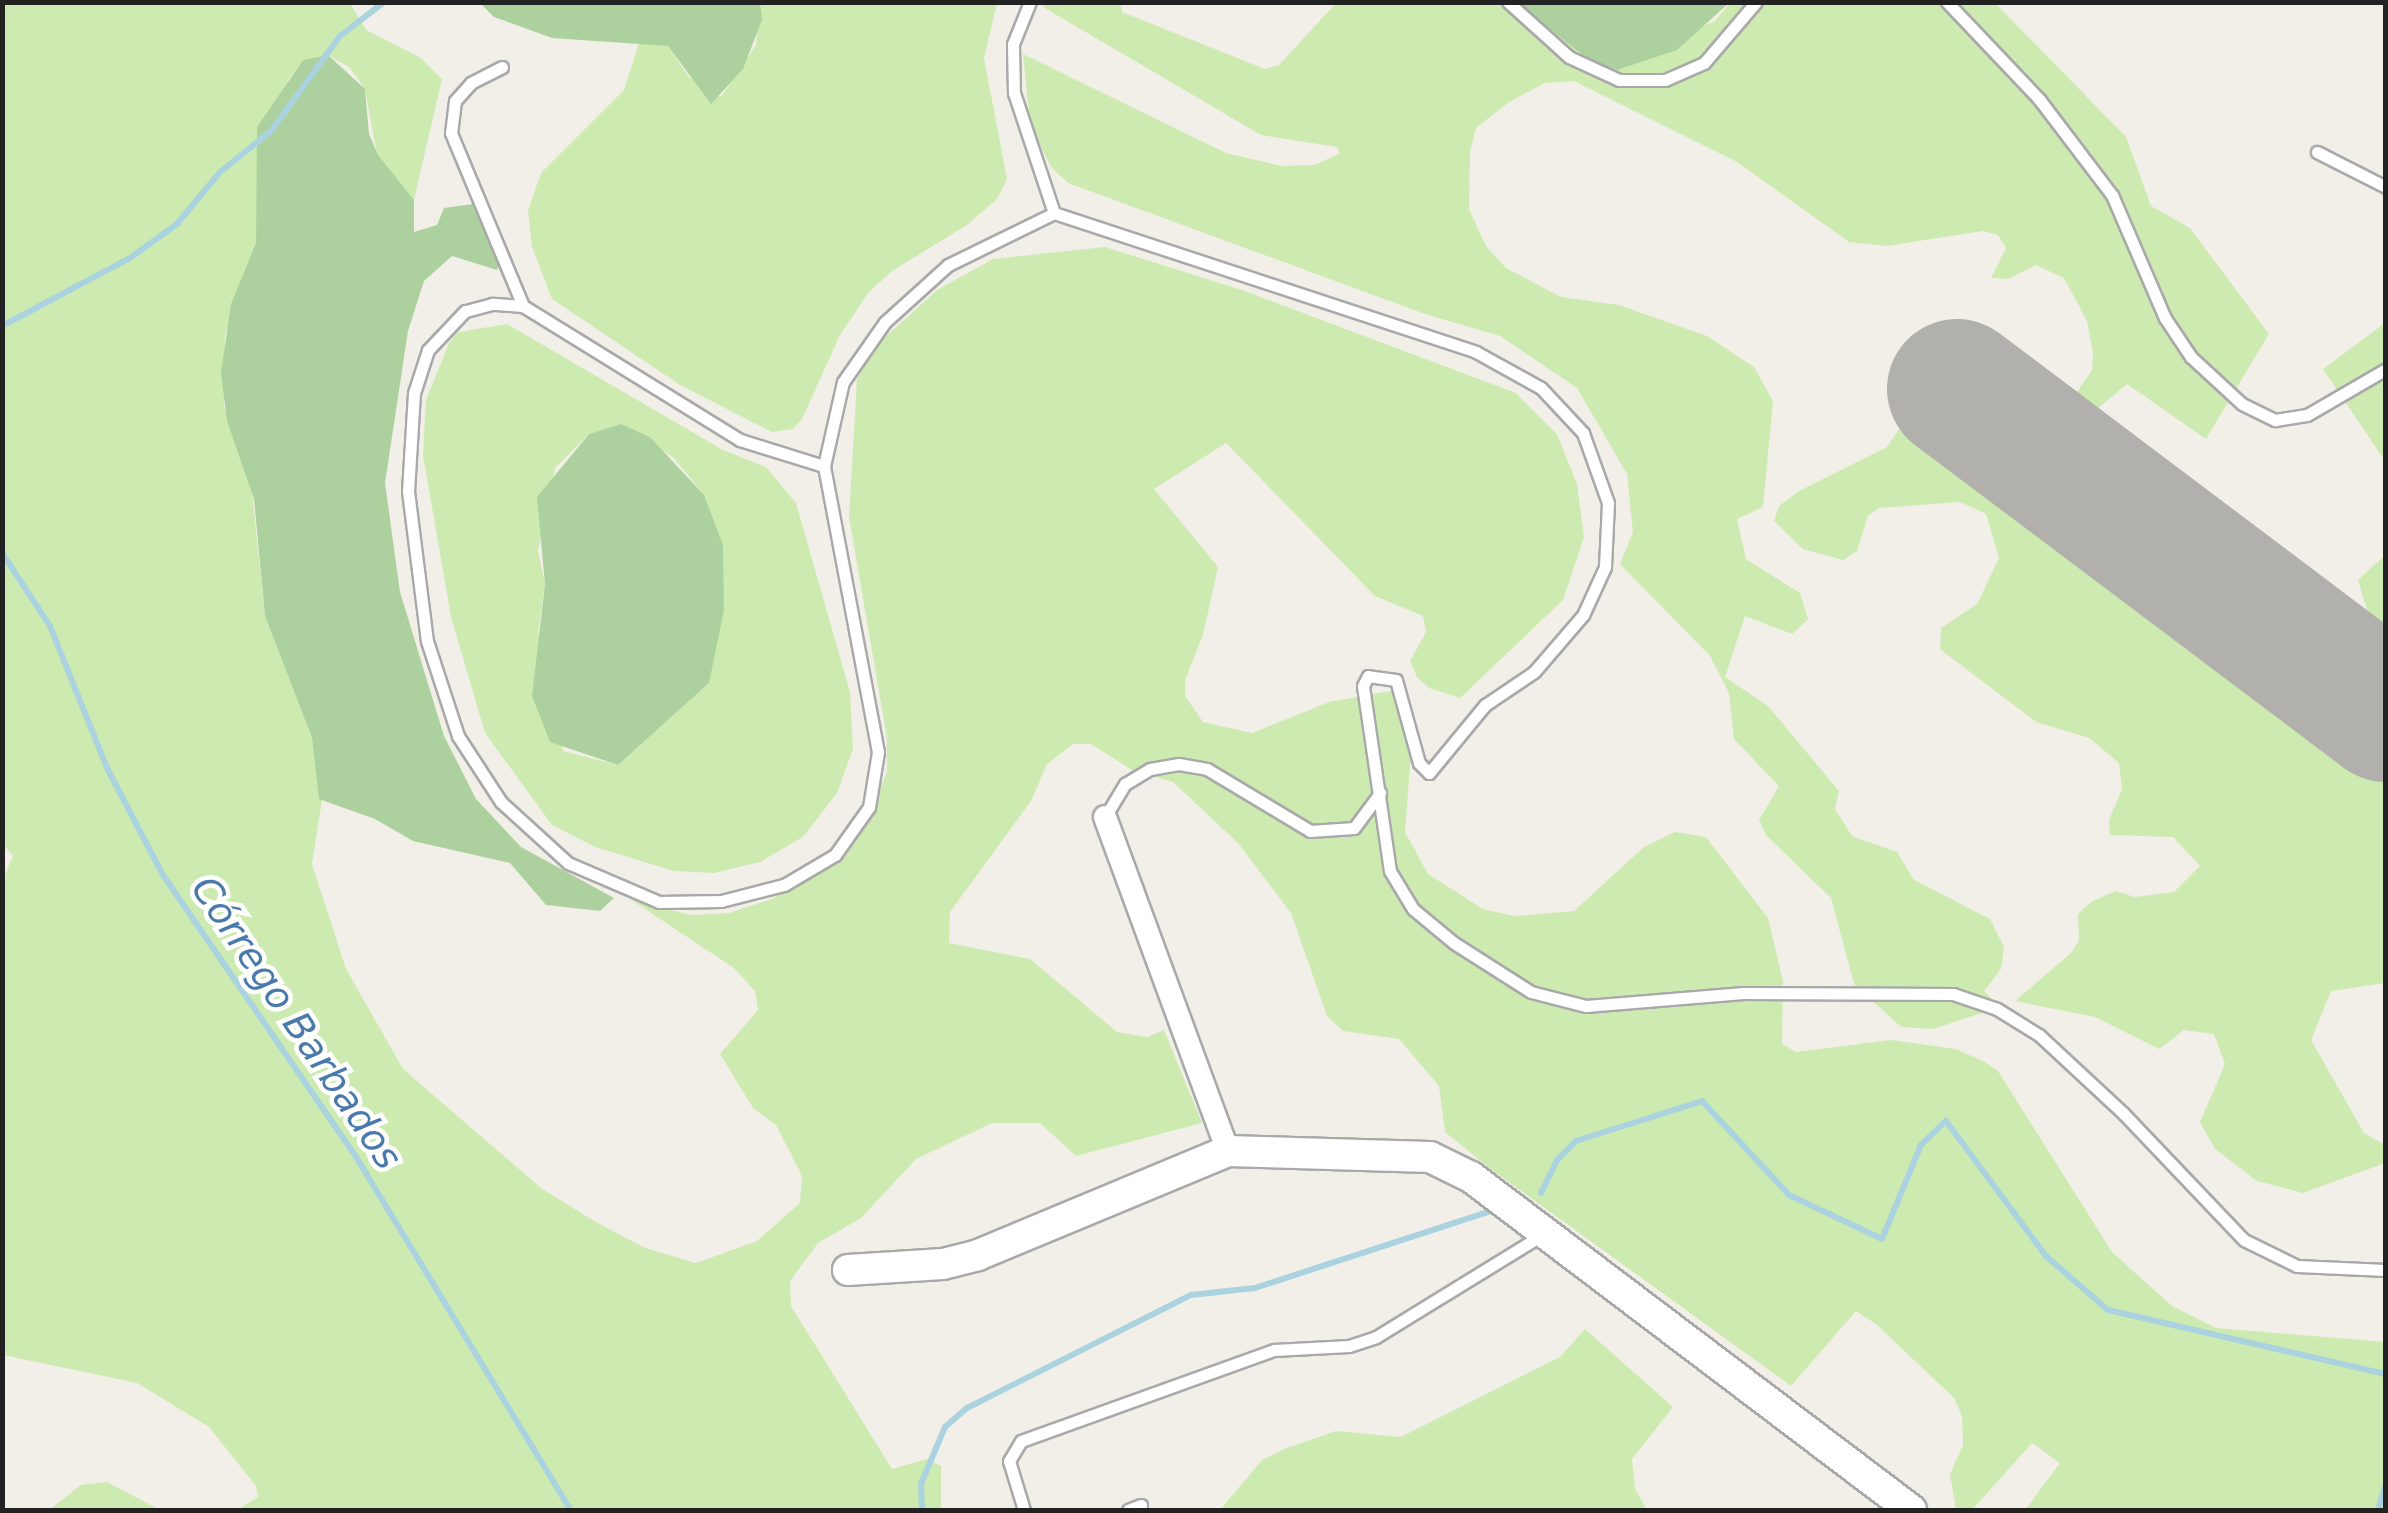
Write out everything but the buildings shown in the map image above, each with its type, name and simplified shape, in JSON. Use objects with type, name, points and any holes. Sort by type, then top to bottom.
[{"type":"street","points":[[1105,817],[1228,1152]]},
{"type":"street","points":[[848,1270],[942,1264],[978,1255],[1228,1152],[1430,1158],[1471,1177],[1911,1510]]},
{"type":"lane","points":[[1030,2],[1013,44],[1014,93],[1054,213]]},
{"type":"lane","points":[[1508,2],[1570,57],[1619,80],[1665,80],[1704,64],[1756,2]]},
{"type":"lane","points":[[1947,2],[2039,99],[2112,195],[2166,318],[2192,357],[2242,404],[2275,420],[2307,414],[2386,370]]},
{"type":"lane","points":[[502,67],[471,83],[455,101],[451,132],[523,306]]},
{"type":"lane","points":[[2317,152],[2386,187]]},
{"type":"lane","points":[[824,466],[740,440],[523,306],[492,304],[464,311],[428,350],[414,393],[408,491],[427,640],[458,736],[501,802],[568,863],[659,902],[721,901],[784,885],[835,855],[869,807],[878,752],[824,466],[843,382],[885,322],[948,265],[1054,213],[1476,352],[1541,388],[1583,433],[1608,503],[1605,567],[1584,615],[1534,672],[1460,730],[1430,773],[1419,762],[1396,680],[1368,676],[1362,702],[1382,790],[1380,823],[1390,870],[1414,908],[1531,992],[1586,1006],[1650,1006],[1744,993],[1968,999],[2039,1035],[2244,1240],[2296,1266],[2386,1270]]},
{"type":"lane","points":[[1105,817],[1126,784],[1150,768],[1179,764],[1207,769],[1310,831],[1354,828],[1382,790]]},
{"type":"lane","points":[[1024,1510],[1009,1460],[1022,1442],[1274,1350],[1349,1346],[1376,1337],[1546,1233]]},
{"type":"lane","points":[[1128,1510],[1141,1505]]},
{"type":"green space","points":[[3,3],[350,3],[366,30],[421,58],[442,79],[414,200],[377,155],[365,89],[349,67],[328,55],[303,60],[288,80],[258,176],[256,243],[225,335],[224,406],[251,482],[265,616],[312,738],[322,800],[312,864],[346,969],[403,1069],[541,1188],[645,1248],[696,1263],[757,1241],[800,1203],[802,1176],[776,1125],[753,1108],[720,1054],[758,1010],[755,991],[734,968],[630,899],[690,915],[729,913],[772,899],[837,857],[866,819],[887,772],[887,738],[849,517],[857,379],[880,342],[937,290],[993,259],[1105,247],[1245,291],[1516,393],[1557,434],[1577,484],[1584,537],[1563,600],[1460,698],[1429,688],[1417,677],[1410,661],[1426,632],[1423,616],[1375,596],[1226,443],[1154,489],[1218,567],[1203,635],[1185,680],[1185,696],[1203,722],[1252,733],[1329,702],[1396,690],[1411,752],[1405,832],[1428,874],[1483,909],[1514,916],[1574,911],[1644,847],[1675,832],[1706,837],[1768,918],[1783,981],[1782,1044],[1796,1052],[1891,1040],[1956,1049],[1985,1062],[1998,1071],[2112,1252],[2172,1306],[2216,1328],[2385,1342],[2385,1510],[2025,1510],[2060,1463],[2032,1443],[1972,1510],[1956,1510],[1950,1474],[1963,1445],[1962,1416],[1954,1398],[1876,1324],[1856,1311],[1791,1386],[1445,1132],[1439,1086],[1399,1039],[1343,1031],[1327,1016],[1291,913],[1238,843],[1173,782],[1132,770],[1091,744],[1073,744],[1047,764],[1031,801],[950,912],[949,943],[1030,959],[1117,1032],[1148,1037],[1164,1030],[1202,1123],[1076,1156],[1040,1123],[992,1123],[916,1159],[861,1218],[818,1243],[790,1281],[791,1306],[892,1469],[927,1459],[941,1466],[941,1510],[237,1510],[258,1497],[256,1486],[209,1427],[137,1383],[3,1355],[2,882],[13,856],[2,843]]},
{"type":"green space","points":[[480,3],[760,3],[762,20],[743,69],[711,104],[668,46],[552,38],[494,17]]},
{"type":"green space","points":[[760,3],[997,3],[984,58],[1007,179],[997,199],[967,225],[892,271],[869,292],[840,335],[802,419],[793,429],[772,432],[680,385],[552,299],[532,247],[528,210],[541,173],[624,90],[640,40],[668,46],[688,76],[721,97],[756,45]]},
{"type":"green space","points":[[1046,3],[1121,3],[1122,12],[1265,69],[1279,65],[1336,3],[1517,3],[1589,60],[1714,22],[1730,3],[1995,3],[2126,137],[2151,206],[2190,228],[2269,334],[2206,439],[2127,384],[2079,424],[2044,442],[2035,443],[1966,383],[1933,421],[2385,759],[2385,983],[2331,991],[2311,1040],[2364,1133],[2385,1145],[2385,1163],[2303,1193],[2257,1181],[2215,1149],[2200,1122],[2225,1064],[2214,1034],[2184,1030],[2159,1049],[2095,1017],[2015,1001],[2072,952],[2079,940],[2078,914],[2091,902],[2115,891],[2135,897],[2174,892],[2200,866],[2173,837],[2110,835],[2109,820],[2122,789],[2119,763],[2089,738],[2036,722],[1940,649],[1941,628],[1977,604],[1999,558],[1986,514],[1960,502],[1879,508],[1868,516],[1857,551],[1843,560],[1803,549],[1774,521],[1779,506],[1799,491],[1887,447],[1914,407],[1918,359],[1934,342],[1964,339],[1986,371],[2018,369],[2058,394],[2075,395],[2092,370],[2093,353],[2087,321],[2064,278],[2036,265],[2008,279],[1991,278],[2006,248],[1998,235],[1983,231],[1886,246],[1849,242],[1737,162],[1574,81],[1545,83],[1509,102],[1476,128],[1470,152],[1469,209],[1486,246],[1506,268],[1561,297],[1619,305],[1707,336],[1754,367],[1773,401],[1763,507],[1737,519],[1746,559],[1800,593],[1808,619],[1792,634],[1745,616],[1725,677],[1768,706],[1839,791],[1835,809],[1852,836],[1897,852],[1914,880],[1990,919],[2004,947],[2001,969],[1984,991],[2000,1007],[1933,1029],[1901,1027],[1854,984],[1831,898],[1766,835],[1759,820],[1779,786],[1734,739],[1729,693],[1710,656],[1620,564],[1633,532],[1627,474],[1577,388],[1500,336],[1425,314],[1068,183],[1051,167],[1030,124],[1023,54],[1226,153],[1281,166],[1315,165],[1340,153],[1337,147],[1261,135],[1043,7]]},
{"type":"green space","points":[[1517,3],[1729,3],[1677,50],[1617,70],[1589,60]]},
{"type":"green space","points":[[328,55],[365,89],[369,134],[378,155],[414,200],[414,232],[437,225],[444,208],[473,204],[502,255],[497,270],[452,256],[424,281],[408,331],[385,483],[400,592],[444,736],[476,799],[521,847],[614,898],[600,911],[546,905],[510,863],[413,841],[375,819],[319,799],[312,738],[265,616],[254,499],[227,421],[221,373],[231,304],[256,243],[257,127],[303,60]]},
{"type":"green space","points":[[2385,323],[2385,461],[2323,369]]},
{"type":"green space","points":[[507,324],[723,450],[766,467],[796,503],[850,692],[853,749],[837,793],[803,837],[760,862],[714,873],[674,871],[595,847],[552,825],[485,733],[451,617],[423,455],[426,400],[449,343],[458,332]],"holes":[[[621,424],[674,458],[704,495],[709,683],[618,765],[563,751],[538,633],[545,584],[538,551],[555,468],[589,434]]]},
{"type":"green space","points":[[621,424],[650,437],[704,495],[723,545],[724,610],[709,683],[618,765],[550,742],[532,696],[545,584],[537,497],[589,434]]},
{"type":"green space","points":[[2386,555],[2385,689],[2338,650],[2338,640],[2367,610],[2358,580]]},
{"type":"green space","points":[[1585,1329],[1673,1407],[1632,1459],[1635,1489],[1647,1510],[1220,1510],[1262,1460],[1336,1431],[1401,1437],[1560,1357]]},
{"type":"green space","points":[[107,1482],[160,1510],[49,1510],[81,1485]]},
{"type":"waterway","points":[[2,326],[130,258],[177,224],[220,172],[271,131],[340,36],[384,2]]},
{"type":"waterway","name":"Córrego Barbados","points":[[2,553],[50,626],[108,770],[163,875],[353,1152],[571,1510]]},
{"type":"waterway","points":[[1541,1193],[1557,1160],[1576,1141],[1702,1101],[1789,1195],[1882,1239],[1921,1145],[1946,1121],[2046,1256],[2108,1310],[2386,1374]]},
{"type":"waterway","points":[[922,1510],[921,1484],[945,1427],[967,1408],[1191,1295],[1255,1288],[1497,1209]]},
{"type":"waterway","points":[[2378,1510],[2386,1483]]},
{"type":"runway","points":[[1957,389],[2386,712]]}]
